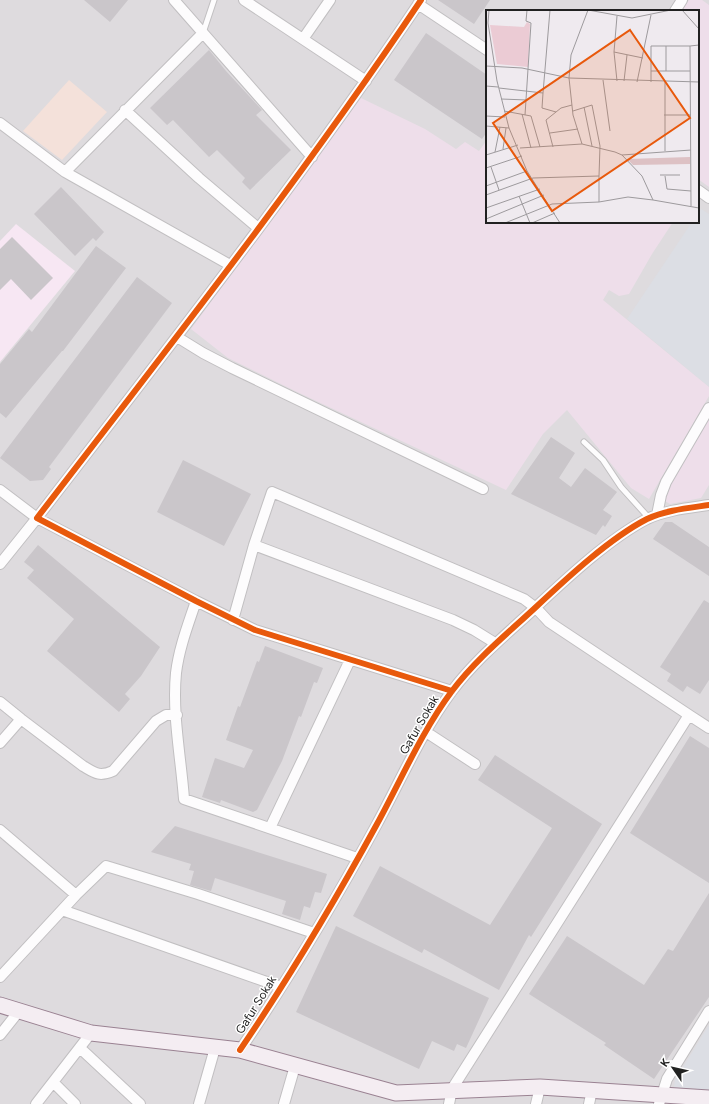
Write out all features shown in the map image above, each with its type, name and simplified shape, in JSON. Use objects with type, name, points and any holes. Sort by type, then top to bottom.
[{"type":"street","points":[[174,0],[312,157]]},
{"type":"street","points":[[244,0],[366,81]]},
{"type":"street","points":[[303,39],[330,0]]},
{"type":"street","points":[[676,10],[682,0]]},
{"type":"street","points":[[0,564],[177,337],[312,157],[366,81],[419,2],[486,49]]},
{"type":"street","points":[[65,172],[203,33]]},
{"type":"street","points":[[125,110],[199,178],[258,228]]},
{"type":"street","points":[[0,122],[65,172],[230,265]]},
{"type":"street","points":[[699,191],[709,198]]},
{"type":"street","points":[[177,337],[232,368],[483,489]]},
{"type":"street","points":[[653,517],[666,482],[709,408]]},
{"type":"street","points":[[0,490],[37,518],[196,602],[255,630],[452,691]]},
{"type":"street","points":[[233,620],[254,545],[272,492],[509,592],[536,608],[549,622],[709,728]]},
{"type":"street","name":"Gafur Sokak","points":[[240,1050],[314,933],[426,732],[452,691],[496,643],[564,582],[616,540],[653,517],[709,505]]},
{"type":"street","points":[[254,545],[453,620],[496,643]]},
{"type":"street","points":[[196,602],[181,648],[176,672],[176,715],[184,799],[357,858]]},
{"type":"street","points":[[270,828],[350,660]]},
{"type":"street","points":[[0,702],[84,766],[94,773],[103,775],[113,771],[156,721],[166,715],[176,715]]},
{"type":"street","points":[[449,1104],[452,1089],[689,715]]},
{"type":"street","points":[[0,743],[21,719]]},
{"type":"street","points":[[426,732],[475,764]]},
{"type":"street","points":[[1,832],[76,895]]},
{"type":"street","points":[[0,976],[76,895],[106,866],[198,894],[314,933]]},
{"type":"street","points":[[62,910],[281,986]]},
{"type":"street","points":[[0,1005],[91,1033],[240,1050],[395,1098],[452,1089],[540,1087],[590,1097],[660,1100],[709,1098]]},
{"type":"street","points":[[0,1035],[18,1011]]},
{"type":"street","points":[[660,1100],[667,1079],[709,1011]]},
{"type":"street","points":[[36,1104],[91,1033]]},
{"type":"street","points":[[80,1048],[140,1104]]},
{"type":"street","points":[[199,1104],[215,1048]]},
{"type":"street","points":[[284,1104],[295,1066]]},
{"type":"street","points":[[53,1082],[75,1104]]},
{"type":"street","points":[[536,1104],[540,1087]]},
{"type":"lane","points":[[203,33],[214,0]]},
{"type":"lane","points":[[584,442],[603,460],[621,487],[653,517]]},
{"type":"shaded area","points":[[0,0],[709,0],[709,1104],[0,1104]]},
{"type":"shaded area","points":[[689,0],[702,0],[709,5],[709,187],[699,180],[699,10],[682,10]]},
{"type":"shaded area","points":[[69,80],[107,112],[62,160],[23,131]]},
{"type":"shaded area","points":[[361,98],[425,129],[456,149],[465,142],[479,151],[486,141],[486,223],[672,223],[652,254],[629,294],[619,296],[609,290],[603,300],[709,387],[709,396],[649,499],[631,488],[567,410],[543,434],[506,490],[228,358],[191,329]]},
{"type":"shaded area","points":[[701,209],[709,214],[709,387],[627,319],[691,223],[699,223],[699,212]]},
{"type":"shaded area","points":[[16,224],[75,271],[0,362],[0,241]]},
{"type":"shaded area","points":[[709,415],[709,485],[701,498],[670,504],[665,501],[665,492]]},
{"type":"shaded area","points":[[709,1025],[709,1090],[674,1087],[675,1080]]},
{"type":"building","points":[[84,0],[128,0],[110,22]]},
{"type":"building","points":[[438,0],[490,0],[474,24]]},
{"type":"building","points":[[426,33],[486,74],[486,133],[482,139],[394,80]]},
{"type":"building","points":[[209,50],[262,110],[256,115],[291,150],[250,190],[242,182],[245,178],[217,150],[209,157],[173,120],[167,125],[150,108]]},
{"type":"building","points":[[61,187],[104,232],[96,241],[93,238],[75,256],[34,214]]},
{"type":"building","points":[[12,237],[53,278],[31,300],[11,279],[0,290],[0,249]]},
{"type":"building","points":[[96,246],[126,268],[63,351],[6,418],[0,413],[0,364],[29,329],[32,332]]},
{"type":"building","points":[[137,277],[172,303],[49,467],[51,469],[43,480],[30,481],[0,458]]},
{"type":"building","points":[[551,437],[575,453],[559,478],[571,487],[585,468],[617,492],[603,510],[612,516],[605,527],[603,525],[596,535],[511,494]]},
{"type":"building","points":[[183,460],[251,494],[224,546],[157,512]]},
{"type":"building","points":[[665,522],[672,522],[709,547],[709,576],[653,539]]},
{"type":"building","points":[[38,545],[160,647],[141,676],[125,694],[130,699],[119,712],[47,651],[74,619],[27,578],[34,570],[24,562]]},
{"type":"building","points":[[704,600],[709,603],[709,680],[700,694],[687,686],[683,692],[667,681],[671,674],[660,667]]},
{"type":"building","points":[[265,646],[323,668],[317,683],[314,682],[301,717],[299,716],[282,761],[257,810],[253,812],[221,800],[220,803],[202,797],[215,758],[244,768],[253,750],[226,740],[238,706],[240,707],[257,661],[259,662]]},
{"type":"building","points":[[690,736],[709,748],[709,883],[630,833]]},
{"type":"building","points":[[495,755],[602,824],[531,937],[529,935],[499,990],[424,949],[422,953],[353,916],[380,866],[490,925],[552,828],[478,780]]},
{"type":"building","points":[[175,826],[327,874],[321,893],[315,892],[310,908],[304,906],[300,920],[282,914],[286,901],[215,878],[211,891],[190,885],[194,871],[189,870],[191,864],[151,852]]},
{"type":"building","points":[[709,893],[709,997],[654,1079],[604,1045],[606,1043],[529,994],[567,936],[644,985],[668,949],[673,951]]},
{"type":"building","points":[[336,926],[489,998],[466,1048],[457,1044],[454,1051],[432,1041],[419,1069],[296,1012]]},
{"type":"cycle path","points":[[421,0],[329,133],[281,198],[37,518],[255,630],[452,691]]},
{"type":"cycle path","points":[[240,1050],[311,939],[361,853],[431,722],[461,679],[492,647],[561,584],[589,559],[618,537],[647,519],[662,513],[709,505]]}]
